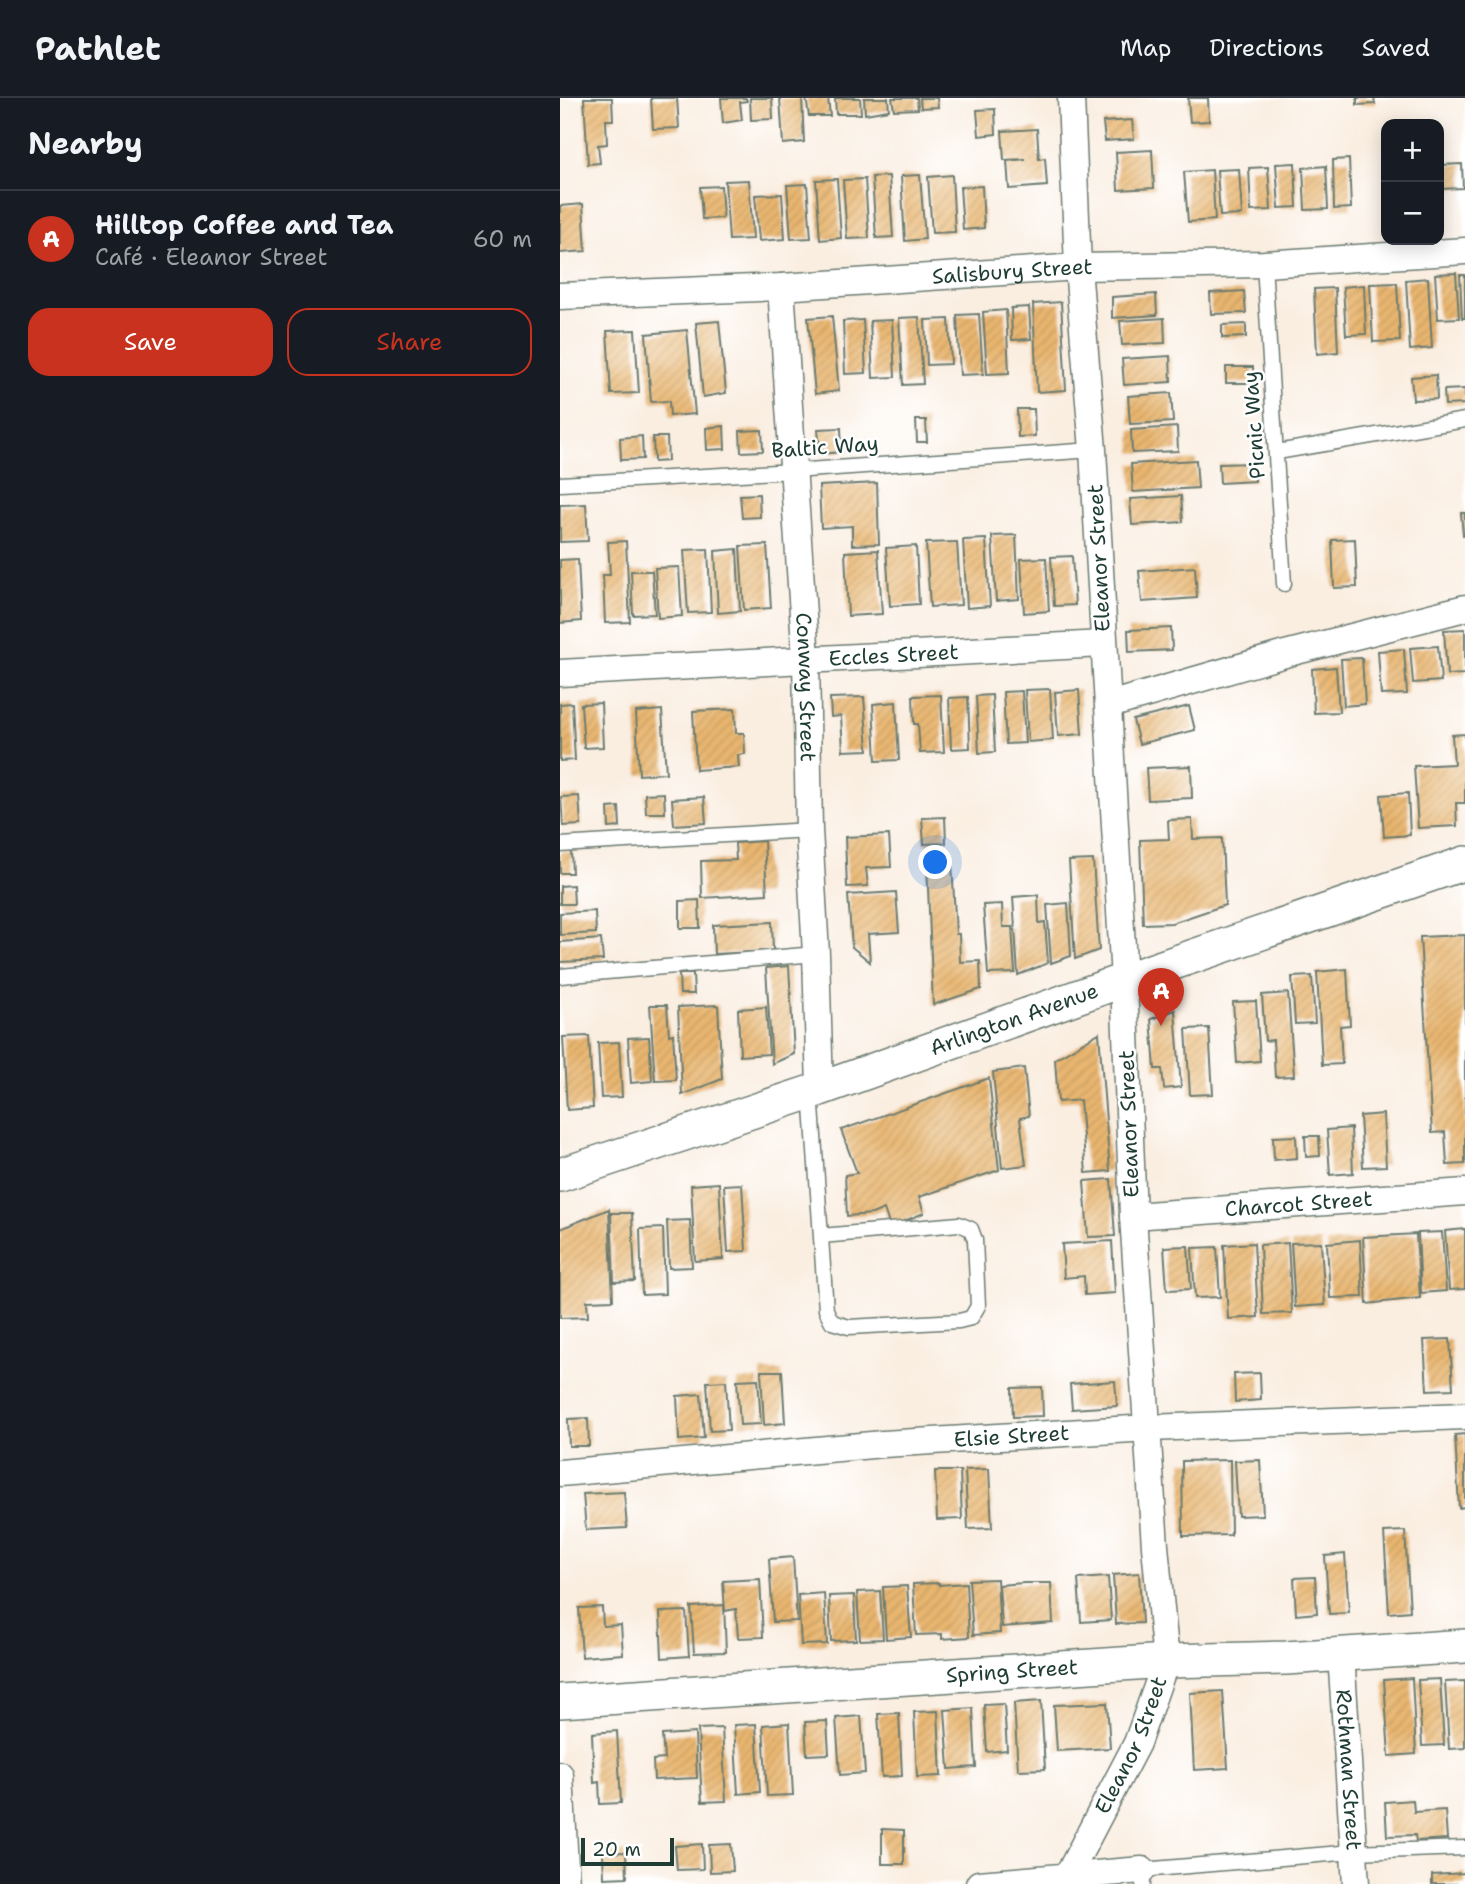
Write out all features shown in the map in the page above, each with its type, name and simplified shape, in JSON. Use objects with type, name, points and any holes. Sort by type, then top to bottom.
[{"type":"street","name":"Eleanor Street","points":[[1065,1880],[1137,1743],[1166,1661],[1155,1546],[1133,1216],[1109,705],[1078,267],[1071,98]]},
{"type":"street","name":"Salisbury Street","points":[[560,296],[781,286],[1078,267],[1264,264],[1465,251]]},
{"type":"street","name":"Conway Street","points":[[781,286],[806,659],[809,830],[816,954],[816,1090]]},
{"type":"street","points":[[1109,705],[1285,654],[1465,608]]},
{"type":"street","name":"Eccles Street","points":[[560,673],[1103,644]]},
{"type":"street","name":"Arlington Avenue","points":[[560,1175],[816,1090],[1124,980],[1465,863]]},
{"type":"street","name":"Charcot Street","points":[[1133,1216],[1465,1192]]},
{"type":"street","name":"Elsie Street","points":[[560,1473],[883,1444],[1149,1428],[1465,1416]]},
{"type":"street","name":"Spring Street","points":[[560,1701],[1166,1661],[1286,1658],[1465,1646]]},
{"type":"street","name":"Rothman Street","points":[[1341,1654],[1356,1884]]},
{"type":"street","points":[[560,1775],[566,1884]]},
{"type":"street","points":[[979,1884],[1142,1877]]},
{"type":"lane","name":"Picnic Way","points":[[1264,264],[1284,584]]},
{"type":"lane","points":[[1277,452],[1465,420]]},
{"type":"lane","name":"Baltic Way","points":[[560,484],[1093,450]]},
{"type":"lane","points":[[560,845],[809,830]]},
{"type":"lane","points":[[560,976],[816,954]]},
{"type":"lane","points":[[816,1090],[821,1236],[826,1310],[832,1322],[849,1327],[959,1321],[971,1318],[978,1306],[975,1240],[971,1229],[959,1224],[821,1236]]},
{"type":"lane","points":[[1142,1877],[1353,1852],[1465,1848]]},
{"type":"building","points":[[584,98],[612,98],[613,120],[606,120],[607,144],[598,145],[600,163],[588,164]]},
{"type":"building","points":[[651,98],[677,98],[679,128],[653,129]]},
{"type":"building","points":[[721,98],[746,98],[747,101],[740,102],[742,120],[723,123]]},
{"type":"building","points":[[750,98],[772,98],[773,119],[751,120]]},
{"type":"building","points":[[780,98],[802,98],[804,142],[783,144]]},
{"type":"building","points":[[806,98],[828,98],[830,116],[809,116]]},
{"type":"building","points":[[835,98],[860,98],[861,114],[836,114]]},
{"type":"building","points":[[864,98],[888,98],[889,110],[865,114]]},
{"type":"building","points":[[892,98],[917,98],[918,109],[894,110]]},
{"type":"building","points":[[920,98],[937,98],[938,107],[921,108]]},
{"type":"building","points":[[1188,98],[1208,98],[1209,121],[1190,122]]},
{"type":"building","points":[[1357,98],[1374,98],[1375,104],[1357,105]]},
{"type":"building","points":[[995,109],[996,134],[979,136],[977,110]]},
{"type":"building","points":[[1132,120],[1134,139],[1105,141],[1103,122]]},
{"type":"building","points":[[1037,129],[1039,159],[1045,158],[1047,186],[1009,189],[1007,161],[1026,159],[1004,160],[1002,131]]},
{"type":"building","points":[[1152,150],[1154,188],[1118,190],[1116,152]]},
{"type":"building","points":[[1349,159],[1351,208],[1334,209],[1333,160]]},
{"type":"building","points":[[1295,163],[1297,207],[1279,208],[1276,164]]},
{"type":"building","points":[[1462,164],[1463,188],[1444,189],[1444,165]]},
{"type":"building","points":[[1326,166],[1328,209],[1305,210],[1303,168]]},
{"type":"building","points":[[1268,167],[1271,210],[1251,211],[1249,168]]},
{"type":"building","points":[[1239,169],[1242,215],[1220,216],[1217,170]]},
{"type":"building","points":[[1212,170],[1215,220],[1188,222],[1184,172]]},
{"type":"building","points":[[920,175],[925,239],[905,241],[901,176]]},
{"type":"building","points":[[952,175],[955,232],[932,233],[928,177]]},
{"type":"building","points":[[889,176],[893,237],[876,238],[872,177]]},
{"type":"building","points":[[837,179],[841,238],[820,240],[816,180]]},
{"type":"building","points":[[865,179],[869,238],[847,239],[843,180]]},
{"type":"building","points":[[749,180],[753,239],[729,240],[725,181]]},
{"type":"building","points":[[807,184],[811,238],[791,239],[787,185]]},
{"type":"building","points":[[721,186],[723,218],[702,219],[700,187]]},
{"type":"building","points":[[982,186],[984,228],[963,230],[960,187]]},
{"type":"building","points":[[782,194],[785,239],[759,241],[755,195]]},
{"type":"building","points":[[583,204],[586,251],[560,253],[560,206]]},
{"type":"building","points":[[1456,273],[1459,318],[1438,319],[1435,274]]},
{"type":"building","points":[[1460,275],[1465,275],[1465,318],[1462,318]]},
{"type":"building","points":[[1428,278],[1432,348],[1410,350],[1406,280]]},
{"type":"building","points":[[1397,283],[1400,341],[1373,342],[1370,284]]},
{"type":"building","points":[[1364,285],[1366,334],[1346,335],[1343,287]]},
{"type":"building","points":[[1335,288],[1338,352],[1317,354],[1314,289]]},
{"type":"building","points":[[1244,291],[1246,313],[1211,314],[1210,293]]},
{"type":"building","points":[[1156,294],[1157,315],[1112,318],[1112,297]]},
{"type":"building","points":[[1061,302],[1066,390],[1037,392],[1033,304]]},
{"type":"building","points":[[1029,307],[1031,339],[1012,340],[1011,308]]},
{"type":"building","points":[[1006,310],[1009,373],[987,374],[983,312]]},
{"type":"building","points":[[979,314],[983,374],[960,375],[957,315]]},
{"type":"building","points":[[832,316],[839,391],[815,394],[808,318]]},
{"type":"building","points":[[919,317],[923,384],[903,385],[899,318]]},
{"type":"building","points":[[1164,318],[1165,343],[1122,345],[1120,321]]},
{"type":"building","points":[[949,319],[951,364],[927,365],[925,320]]},
{"type":"building","points":[[863,320],[866,373],[845,374],[843,321]]},
{"type":"building","points":[[892,320],[895,377],[873,378],[870,321]]},
{"type":"building","points":[[719,321],[726,393],[703,397],[696,323]]},
{"type":"building","points":[[1246,324],[1246,337],[1222,338],[1222,325]]},
{"type":"building","points":[[635,330],[639,393],[611,394],[607,331]]},
{"type":"building","points":[[687,330],[695,414],[670,416],[669,401],[651,402],[646,334]]},
{"type":"building","points":[[1170,356],[1171,382],[1124,385],[1122,359]]},
{"type":"building","points":[[1226,367],[1253,367],[1253,383],[1226,383]]},
{"type":"building","points":[[1436,375],[1437,399],[1413,400],[1411,377]]},
{"type":"building","points":[[1465,389],[1465,404],[1445,405],[1444,390]]},
{"type":"building","points":[[1171,393],[1173,422],[1130,424],[1128,396]]},
{"type":"building","points":[[1017,409],[1034,409],[1035,436],[1018,437]]},
{"type":"building","points":[[916,420],[926,420],[927,442],[917,442]]},
{"type":"building","points":[[724,426],[725,449],[707,450],[706,428]]},
{"type":"building","points":[[1177,427],[1178,451],[1132,453],[1131,430]]},
{"type":"building","points":[[841,428],[842,452],[820,454],[818,429]]},
{"type":"building","points":[[762,430],[763,451],[741,452],[740,431]]},
{"type":"building","points":[[642,436],[643,459],[621,460],[620,438]]},
{"type":"building","points":[[653,437],[667,437],[668,461],[654,462]]},
{"type":"building","points":[[1196,460],[1198,488],[1133,492],[1131,464]]},
{"type":"building","points":[[1254,463],[1255,481],[1220,483],[1219,464]]},
{"type":"building","points":[[877,483],[879,544],[852,545],[852,526],[821,528],[819,486]]},
{"type":"building","points":[[759,494],[760,517],[742,518],[740,495]]},
{"type":"building","points":[[1181,496],[1183,522],[1132,525],[1130,499]]},
{"type":"building","points":[[586,504],[588,541],[560,542],[560,505]]},
{"type":"building","points":[[1461,513],[1465,513],[1465,535],[1463,535]]},
{"type":"building","points":[[1016,535],[1019,599],[996,601],[992,536]]},
{"type":"building","points":[[986,539],[990,606],[967,608],[963,540]]},
{"type":"building","points":[[1355,539],[1357,587],[1334,588],[1332,540]]},
{"type":"building","points":[[626,541],[630,622],[605,623],[603,575],[610,575],[608,542]]},
{"type":"building","points":[[957,542],[961,605],[930,607],[926,543]]},
{"type":"building","points":[[767,545],[771,608],[744,610],[740,546]]},
{"type":"building","points":[[916,546],[919,604],[890,606],[886,548]]},
{"type":"building","points":[[708,549],[711,612],[688,613],[684,550]]},
{"type":"building","points":[[737,549],[740,611],[718,613],[715,551]]},
{"type":"building","points":[[878,550],[882,614],[848,616],[845,552]]},
{"type":"building","points":[[1072,556],[1075,605],[1054,606],[1051,557]]},
{"type":"building","points":[[1046,558],[1049,611],[1024,613],[1021,559]]},
{"type":"building","points":[[578,559],[581,621],[560,623],[560,560]]},
{"type":"building","points":[[679,567],[682,616],[658,618],[655,568]]},
{"type":"building","points":[[1195,567],[1197,598],[1142,602],[1139,571]]},
{"type":"building","points":[[631,571],[652,571],[655,614],[633,615]]},
{"type":"building","points":[[1171,628],[1172,650],[1129,652],[1128,630]]},
{"type":"building","points":[[1465,629],[1465,674],[1447,675],[1444,630]]},
{"type":"building","points":[[1438,646],[1441,681],[1413,683],[1410,648]]},
{"type":"building","points":[[1404,649],[1407,694],[1381,695],[1378,651]]},
{"type":"building","points":[[1362,658],[1365,704],[1344,706],[1341,659]]},
{"type":"building","points":[[1336,667],[1339,712],[1314,713],[1312,669]]},
{"type":"building","points":[[1050,689],[1053,740],[1028,742],[1025,690]]},
{"type":"building","points":[[1079,690],[1082,734],[1058,736],[1055,692]]},
{"type":"building","points":[[1022,691],[1025,743],[1006,744],[1003,692]]},
{"type":"building","points":[[941,695],[944,752],[920,753],[918,724],[914,724],[913,696]]},
{"type":"building","points":[[992,695],[995,752],[979,753],[976,696]]},
{"type":"building","points":[[864,697],[868,750],[843,751],[841,716],[831,717],[830,698]]},
{"type":"building","points":[[968,697],[970,748],[951,749],[949,698]]},
{"type":"building","points":[[896,702],[899,760],[876,761],[873,704]]},
{"type":"building","points":[[572,703],[575,760],[560,761],[560,704]]},
{"type":"building","points":[[601,703],[603,747],[584,748],[581,704]]},
{"type":"building","points":[[1189,706],[1195,730],[1139,744],[1133,720]]},
{"type":"building","points":[[735,709],[736,733],[744,733],[745,754],[738,755],[739,767],[696,770],[693,711]]},
{"type":"building","points":[[662,710],[666,773],[639,775],[636,712]]},
{"type":"building","points":[[1465,734],[1465,803],[1456,803],[1457,826],[1418,828],[1414,766],[1454,764],[1452,735]]},
{"type":"building","points":[[1191,766],[1192,798],[1148,800],[1146,768]]},
{"type":"building","points":[[664,793],[665,813],[646,813],[645,794]]},
{"type":"building","points":[[1408,793],[1410,835],[1384,837],[1381,795]]},
{"type":"building","points":[[579,796],[581,825],[563,826],[561,797]]},
{"type":"building","points":[[704,797],[706,823],[674,825],[672,799]]},
{"type":"building","points":[[619,807],[620,827],[609,828],[608,808]]},
{"type":"building","points":[[945,817],[946,843],[924,844],[922,818]]},
{"type":"building","points":[[1192,819],[1193,839],[1222,838],[1225,905],[1172,923],[1143,924],[1140,840],[1169,839],[1168,820]]},
{"type":"building","points":[[889,835],[891,867],[866,868],[868,886],[847,887],[845,837]]},
{"type":"building","points":[[764,841],[767,894],[702,898],[701,861],[736,860],[735,843]]},
{"type":"building","points":[[560,852],[571,852],[572,873],[560,873]]},
{"type":"building","points":[[1093,860],[1099,950],[1075,959],[1069,861]]},
{"type":"building","points":[[952,863],[960,962],[980,961],[981,989],[933,1005],[927,864]]},
{"type":"building","points":[[573,885],[574,904],[560,904],[560,886]]},
{"type":"building","points":[[896,892],[899,932],[868,934],[870,962],[852,947],[848,895]]},
{"type":"building","points":[[1038,895],[1039,923],[1045,922],[1048,963],[1018,975],[1013,897]]},
{"type":"building","points":[[699,900],[700,928],[680,928],[680,901]]},
{"type":"building","points":[[1068,903],[1071,956],[1051,963],[1047,905]]},
{"type":"building","points":[[1002,904],[1003,927],[1012,927],[1015,973],[988,974],[983,905]]},
{"type":"building","points":[[595,911],[596,933],[560,935],[560,913]]},
{"type":"building","points":[[772,922],[773,951],[714,954],[713,925]]},
{"type":"building","points":[[1465,935],[1465,1164],[1447,1165],[1445,1132],[1432,1133],[1420,937]]},
{"type":"building","points":[[601,939],[603,960],[560,962],[560,942]]},
{"type":"building","points":[[789,966],[794,1054],[772,1064],[766,968]]},
{"type":"building","points":[[1347,969],[1350,1025],[1340,1026],[1342,1064],[1322,1065],[1317,972]]},
{"type":"building","points":[[679,974],[693,974],[694,994],[680,994]]},
{"type":"building","points":[[1312,976],[1315,1023],[1295,1024],[1292,977]]},
{"type":"building","points":[[1288,993],[1294,1076],[1275,1077],[1273,1040],[1265,1041],[1262,995]]},
{"type":"building","points":[[1256,1001],[1260,1061],[1237,1063],[1233,1002]]},
{"type":"building","points":[[650,1005],[667,1005],[669,1035],[673,1034],[676,1080],[655,1081]]},
{"type":"building","points":[[718,1005],[722,1079],[682,1095],[678,1007]]},
{"type":"building","points":[[766,1007],[769,1054],[740,1056],[738,1009]]},
{"type":"building","points":[[1175,1010],[1181,1087],[1164,1089],[1162,1069],[1155,1069],[1151,1019]]},
{"type":"building","points":[[1209,1028],[1213,1094],[1190,1095],[1186,1029]]},
{"type":"building","points":[[1099,1033],[1110,1171],[1086,1173],[1080,1100],[1058,1102],[1055,1059]]},
{"type":"building","points":[[589,1036],[593,1108],[567,1110],[563,1037]]},
{"type":"building","points":[[649,1037],[652,1081],[631,1083],[628,1038]]},
{"type":"building","points":[[619,1042],[622,1097],[601,1098],[598,1043]]},
{"type":"building","points":[[1024,1068],[1029,1116],[1020,1118],[1026,1165],[1002,1168],[993,1072]]},
{"type":"building","points":[[989,1078],[999,1170],[919,1197],[924,1213],[890,1227],[884,1209],[872,1214],[847,1216],[845,1175],[857,1173],[841,1130]]},
{"type":"building","points":[[1383,1114],[1386,1166],[1363,1167],[1360,1116]]},
{"type":"building","points":[[1351,1128],[1353,1173],[1330,1175],[1327,1130]]},
{"type":"building","points":[[1296,1136],[1297,1158],[1274,1160],[1273,1137]]},
{"type":"building","points":[[1305,1136],[1319,1136],[1320,1156],[1306,1157]]},
{"type":"building","points":[[1111,1179],[1115,1236],[1088,1237],[1084,1181]]},
{"type":"building","points":[[719,1183],[723,1259],[695,1261],[691,1185]]},
{"type":"building","points":[[742,1184],[746,1251],[728,1252],[724,1185]]},
{"type":"building","points":[[609,1209],[613,1300],[587,1301],[588,1317],[560,1318],[560,1229]]},
{"type":"building","points":[[611,1213],[632,1213],[635,1281],[614,1282]]},
{"type":"building","points":[[690,1220],[692,1267],[669,1268],[667,1221]]},
{"type":"building","points":[[663,1228],[665,1294],[642,1295],[640,1229]]},
{"type":"building","points":[[1465,1229],[1465,1289],[1449,1290],[1445,1231]]},
{"type":"building","points":[[1442,1232],[1446,1291],[1421,1293],[1418,1233]]},
{"type":"building","points":[[1416,1234],[1420,1298],[1367,1304],[1363,1237]]},
{"type":"building","points":[[1360,1240],[1363,1297],[1330,1298],[1327,1243]]},
{"type":"building","points":[[1112,1241],[1115,1293],[1085,1295],[1084,1276],[1064,1278],[1062,1244]]},
{"type":"building","points":[[1321,1242],[1325,1305],[1295,1307],[1291,1243]]},
{"type":"building","points":[[1254,1243],[1258,1317],[1228,1319],[1224,1245]]},
{"type":"building","points":[[1288,1243],[1292,1313],[1263,1314],[1260,1245]]},
{"type":"building","points":[[1188,1246],[1191,1289],[1167,1290],[1164,1247]]},
{"type":"building","points":[[1217,1247],[1220,1297],[1195,1298],[1192,1248]]},
{"type":"building","points":[[1450,1339],[1453,1389],[1427,1390],[1424,1340]]},
{"type":"building","points":[[761,1371],[782,1371],[785,1423],[764,1425]]},
{"type":"building","points":[[1260,1373],[1261,1400],[1235,1402],[1234,1374]]},
{"type":"building","points":[[758,1379],[761,1424],[740,1425],[737,1380]]},
{"type":"building","points":[[726,1381],[729,1430],[710,1431],[707,1382]]},
{"type":"building","points":[[1115,1381],[1117,1406],[1072,1409],[1070,1384]]},
{"type":"building","points":[[1042,1387],[1043,1416],[1013,1417],[1012,1388]]},
{"type":"building","points":[[701,1394],[704,1438],[679,1440],[677,1396]]},
{"type":"building","points":[[588,1418],[589,1446],[569,1446],[568,1419]]},
{"type":"building","points":[[1465,1434],[1465,1507],[1459,1508],[1455,1435]]},
{"type":"building","points":[[1230,1460],[1231,1535],[1183,1536],[1182,1461]]},
{"type":"building","points":[[1260,1460],[1263,1515],[1238,1516],[1235,1461]]},
{"type":"building","points":[[989,1469],[992,1528],[968,1529],[965,1470]]},
{"type":"building","points":[[935,1471],[960,1471],[962,1519],[937,1520]]},
{"type":"building","points":[[624,1492],[627,1528],[586,1530],[583,1494]]},
{"type":"building","points":[[1405,1531],[1410,1611],[1389,1613],[1384,1532]]},
{"type":"building","points":[[1345,1554],[1349,1613],[1329,1614],[1325,1556]]},
{"type":"building","points":[[793,1557],[797,1621],[773,1622],[769,1559]]},
{"type":"building","points":[[1139,1573],[1142,1623],[1116,1624],[1113,1575]]},
{"type":"building","points":[[1108,1577],[1111,1620],[1081,1622],[1078,1579]]},
{"type":"building","points":[[1315,1577],[1317,1613],[1296,1615],[1294,1578]]},
{"type":"building","points":[[760,1579],[763,1637],[738,1638],[736,1609],[725,1611],[723,1581]]},
{"type":"building","points":[[997,1579],[1000,1633],[973,1635],[969,1580]]},
{"type":"building","points":[[966,1583],[969,1637],[942,1639],[942,1634],[916,1635],[913,1584]]},
{"type":"building","points":[[1051,1583],[1053,1623],[1002,1627],[999,1585]]},
{"type":"building","points":[[907,1586],[911,1637],[886,1639],[883,1587]]},
{"type":"building","points":[[880,1591],[883,1639],[860,1640],[857,1592]]},
{"type":"building","points":[[824,1593],[827,1644],[801,1645],[798,1595]]},
{"type":"building","points":[[854,1595],[856,1640],[831,1641],[829,1596]]},
{"type":"building","points":[[724,1605],[726,1652],[694,1653],[691,1607]]},
{"type":"building","points":[[602,1607],[603,1626],[621,1625],[623,1654],[582,1657],[579,1608]]},
{"type":"building","points":[[686,1611],[689,1656],[662,1658],[660,1612]]},
{"type":"building","points":[[1412,1678],[1416,1754],[1389,1756],[1384,1680]]},
{"type":"building","points":[[1440,1679],[1444,1745],[1422,1746],[1418,1680]]},
{"type":"building","points":[[1465,1681],[1465,1748],[1449,1749],[1445,1682]]},
{"type":"building","points":[[1223,1691],[1228,1768],[1194,1770],[1190,1693]]},
{"type":"building","points":[[1041,1701],[1045,1769],[1018,1770],[1014,1703]]},
{"type":"building","points":[[1107,1703],[1110,1748],[1057,1751],[1054,1705]]},
{"type":"building","points":[[1004,1704],[1007,1750],[987,1752],[984,1705]]},
{"type":"building","points":[[973,1708],[976,1767],[949,1769],[945,1710]]},
{"type":"building","points":[[938,1711],[941,1776],[917,1777],[914,1712]]},
{"type":"building","points":[[899,1713],[902,1776],[882,1777],[878,1714]]},
{"type":"building","points":[[861,1716],[865,1773],[840,1775],[836,1718]]},
{"type":"building","points":[[827,1721],[829,1754],[807,1755],[805,1722]]},
{"type":"building","points":[[789,1723],[793,1795],[767,1796],[763,1725]]},
{"type":"building","points":[[756,1724],[760,1792],[738,1794],[734,1725]]},
{"type":"building","points":[[722,1728],[726,1801],[702,1802],[698,1729]]},
{"type":"building","points":[[617,1731],[621,1803],[600,1804],[599,1782],[594,1783],[592,1733]]},
{"type":"building","points":[[695,1733],[697,1778],[654,1780],[653,1760],[664,1759],[662,1735]]},
{"type":"building","points":[[1413,1800],[1414,1812],[1445,1810],[1447,1839],[1416,1841],[1415,1835],[1387,1836],[1385,1802]]},
{"type":"building","points":[[882,1829],[904,1830],[904,1864],[882,1864]]},
{"type":"building","points":[[702,1844],[703,1869],[677,1870],[675,1846]]},
{"type":"building","points":[[731,1844],[733,1871],[710,1872],[709,1845]]},
{"type":"building","points":[[626,1852],[627,1877],[604,1878],[603,1853]]},
{"type":"building","points":[[1465,1873],[1465,1884],[1432,1884],[1432,1875]]},
{"type":"place","name":"Hilltop Coffee and Tea","points":[[1161,1026]]}]
